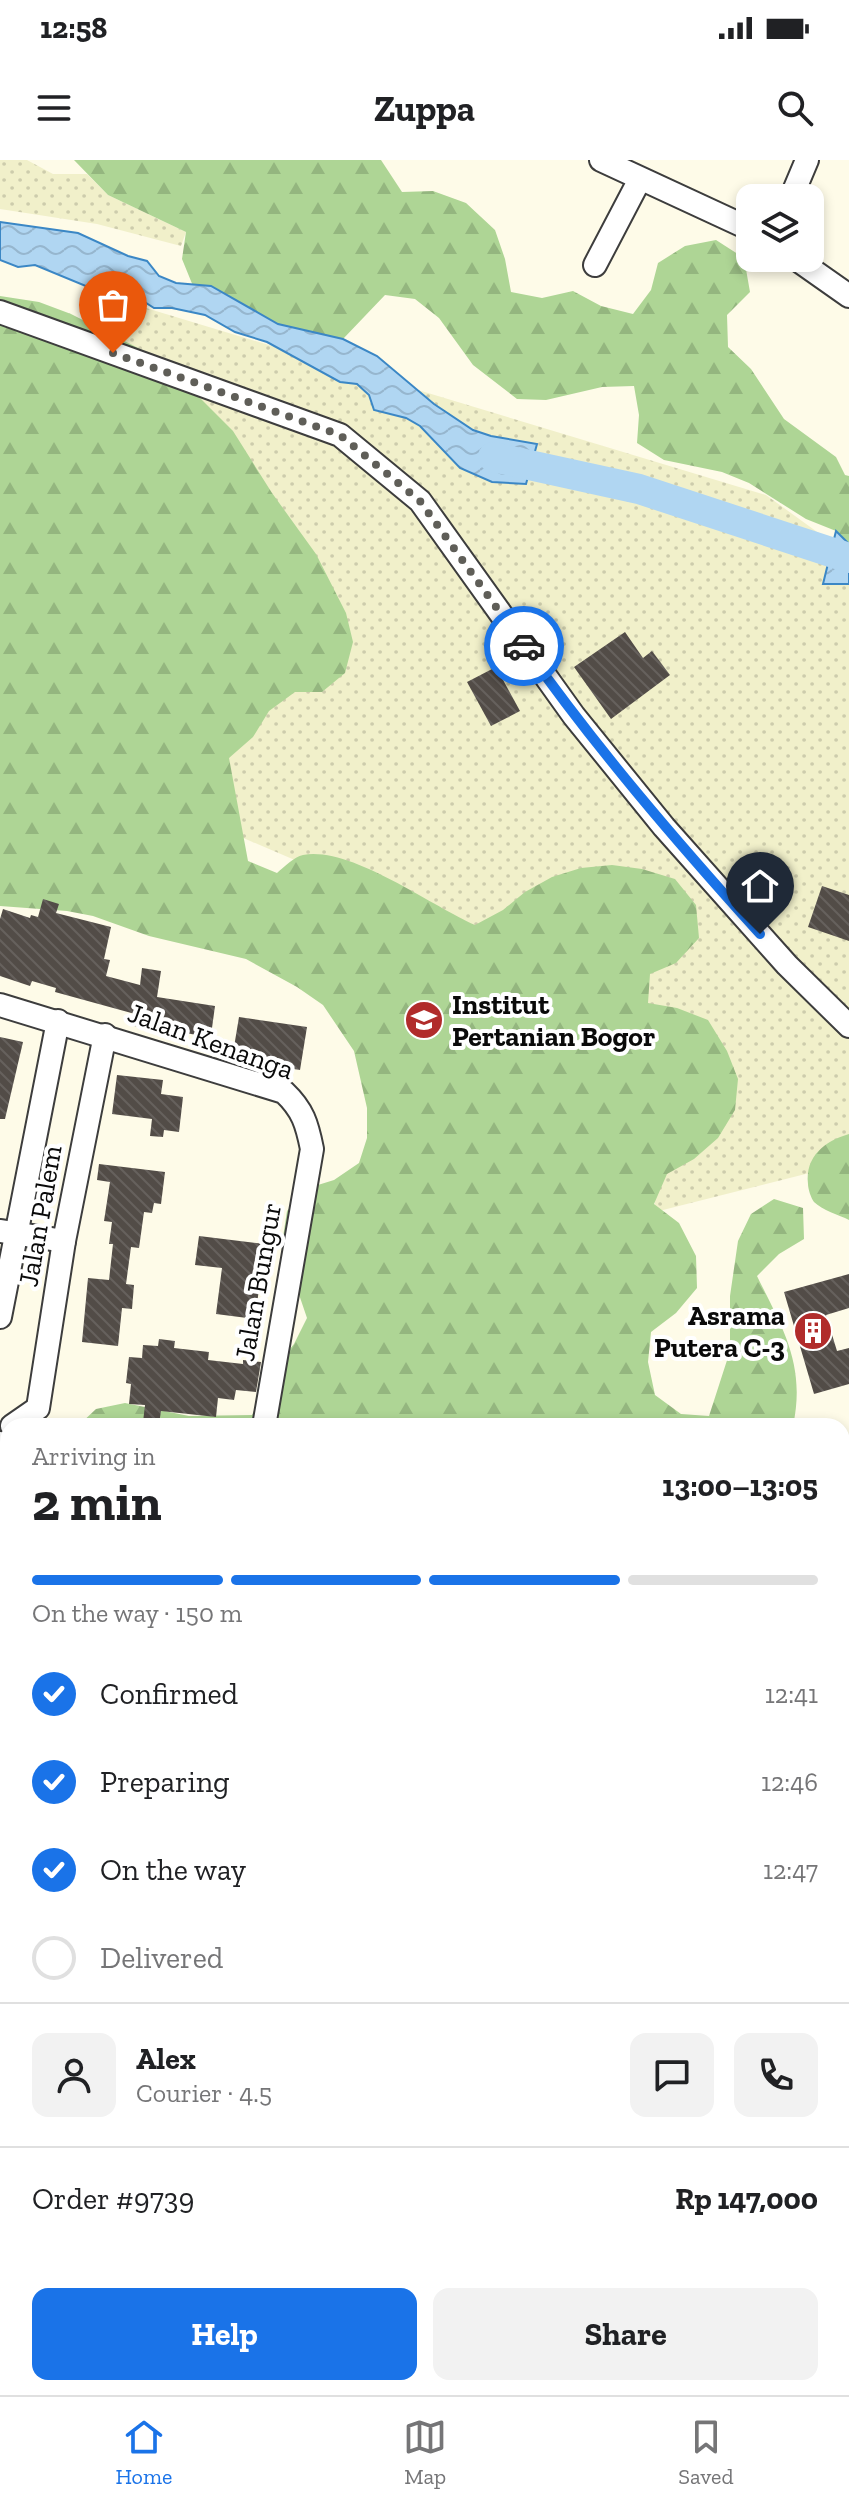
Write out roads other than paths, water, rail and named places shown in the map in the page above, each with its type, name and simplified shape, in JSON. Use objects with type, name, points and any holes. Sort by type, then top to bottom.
[{"type":"street","points":[[601,160],[736,223]]},
{"type":"street","points":[[797,184],[807,160]]},
{"type":"street","points":[[595,265],[640,179]]},
{"type":"street","points":[[815,272],[849,296]]},
{"type":"street","points":[[0,312],[340,435],[420,501],[574,716],[664,827],[787,965],[849,1026]]},
{"type":"street","name":"Jalan Kenanga","points":[[0,1005],[284,1092],[306,1119],[312,1149]]},
{"type":"street","name":"Jalan Palem","points":[[0,1317],[7,1232],[58,1021]]},
{"type":"street","name":"Jalan Palem","points":[[23,1418],[38,1408],[64,1241],[105,1035]]},
{"type":"street","name":"Jalan Bungur","points":[[265,1418],[312,1149]]},
{"type":"street","points":[[7,1232],[64,1241]]},
{"type":"water","points":[[0,222],[78,233],[128,256],[147,261],[159,276],[176,283],[211,286],[278,324],[343,339],[377,356],[434,404],[473,430],[537,444],[526,484],[492,482],[460,468],[420,426],[406,418],[374,410],[369,395],[357,384],[340,382],[267,342],[235,332],[205,315],[172,308],[154,308],[126,290],[93,289],[35,265],[18,267],[0,260]]},
{"type":"water","points":[[836,531],[849,544],[849,584],[823,584]]},
{"type":"waterway","points":[[493,457],[639,489],[849,558]]},
{"type":"place","name":"Institut Pertanian Bogor","points":[[424,1020]]},
{"type":"place","name":"Asrama Putera C-3","points":[[813,1331]]}]
